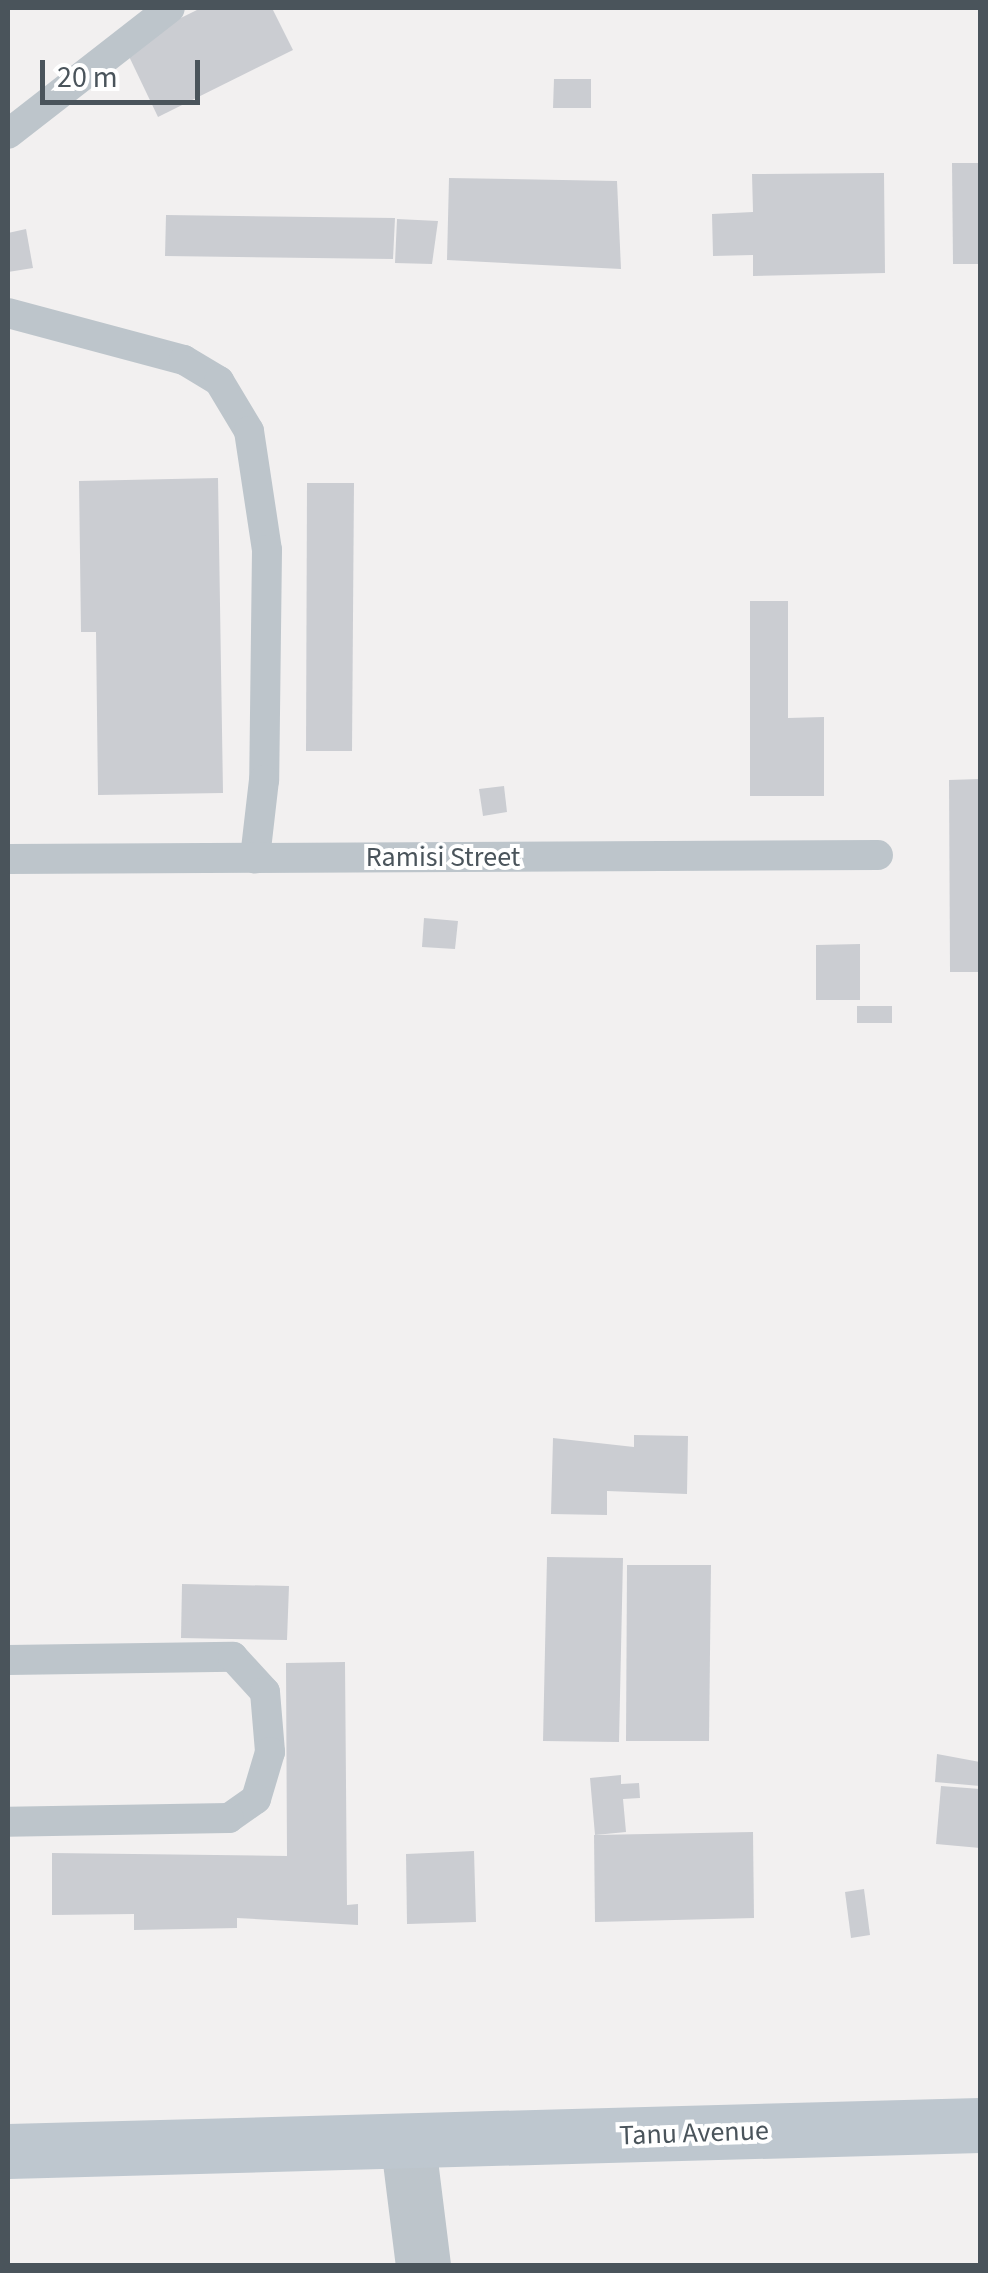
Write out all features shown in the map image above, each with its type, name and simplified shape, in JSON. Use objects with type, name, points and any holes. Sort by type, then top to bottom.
[{"type":"street","name":"Tanu Avenue","points":[[8,2151],[408,2145],[980,2124]]},
{"type":"street","points":[[408,2145],[423,2266]]},
{"type":"lane","points":[[8,134],[170,8]]},
{"type":"lane","points":[[8,313],[184,360],[218,381],[243,416],[260,473],[267,550],[264,780],[255,858]]},
{"type":"lane","name":"Ramisi Street","points":[[8,859],[878,855]]},
{"type":"lane","points":[[8,1660],[234,1657],[265,1692],[270,1752],[256,1799],[228,1818],[8,1822]]},
{"type":"building","points":[[201,8],[272,8],[293,50],[158,117],[124,46]]},
{"type":"building","points":[[554,79],[591,79],[591,108],[553,108]]},
{"type":"building","points":[[952,163],[980,163],[980,264],[953,264]]},
{"type":"building","points":[[884,173],[885,273],[753,276],[753,255],[713,256],[712,214],[753,212],[752,174]]},
{"type":"building","points":[[449,178],[617,181],[621,269],[447,260]]},
{"type":"building","points":[[166,215],[395,218],[393,259],[165,256]]},
{"type":"building","points":[[397,219],[438,221],[432,264],[395,263]]},
{"type":"building","points":[[26,229],[33,268],[8,272],[8,233]]},
{"type":"building","points":[[218,478],[223,793],[98,795],[96,632],[81,632],[79,481]]},
{"type":"building","points":[[307,483],[354,483],[352,751],[306,751]]},
{"type":"building","points":[[750,601],[788,601],[788,718],[824,717],[824,796],[750,796]]},
{"type":"building","points":[[980,779],[980,972],[950,972],[949,780]]},
{"type":"building","points":[[504,786],[507,812],[483,816],[479,789]]},
{"type":"building","points":[[424,918],[458,921],[455,949],[422,947]]},
{"type":"building","points":[[860,944],[860,1000],[816,1000],[816,945]]},
{"type":"building","points":[[857,1006],[892,1006],[892,1023],[857,1023]]},
{"type":"building","points":[[634,1435],[688,1436],[687,1494],[607,1491],[607,1515],[551,1514],[553,1438],[634,1447]]},
{"type":"building","points":[[547,1557],[623,1558],[619,1742],[543,1741]]},
{"type":"building","points":[[627,1565],[711,1565],[709,1741],[626,1741]]},
{"type":"building","points":[[182,1584],[289,1586],[287,1640],[181,1638]]},
{"type":"building","points":[[345,1662],[347,1905],[358,1904],[358,1925],[237,1918],[237,1928],[134,1930],[134,1914],[52,1915],[52,1853],[287,1856],[286,1663]]},
{"type":"building","points":[[937,1754],[980,1762],[980,1786],[935,1782]]},
{"type":"building","points":[[621,1775],[621,1784],[639,1783],[640,1798],[623,1799],[626,1832],[595,1835],[590,1778]]},
{"type":"building","points":[[941,1786],[980,1789],[980,1848],[936,1844]]},
{"type":"building","points":[[753,1832],[754,1918],[595,1922],[594,1835]]},
{"type":"building","points":[[474,1851],[476,1922],[407,1924],[406,1854]]},
{"type":"building","points":[[864,1889],[870,1935],[851,1938],[845,1892]]}]
